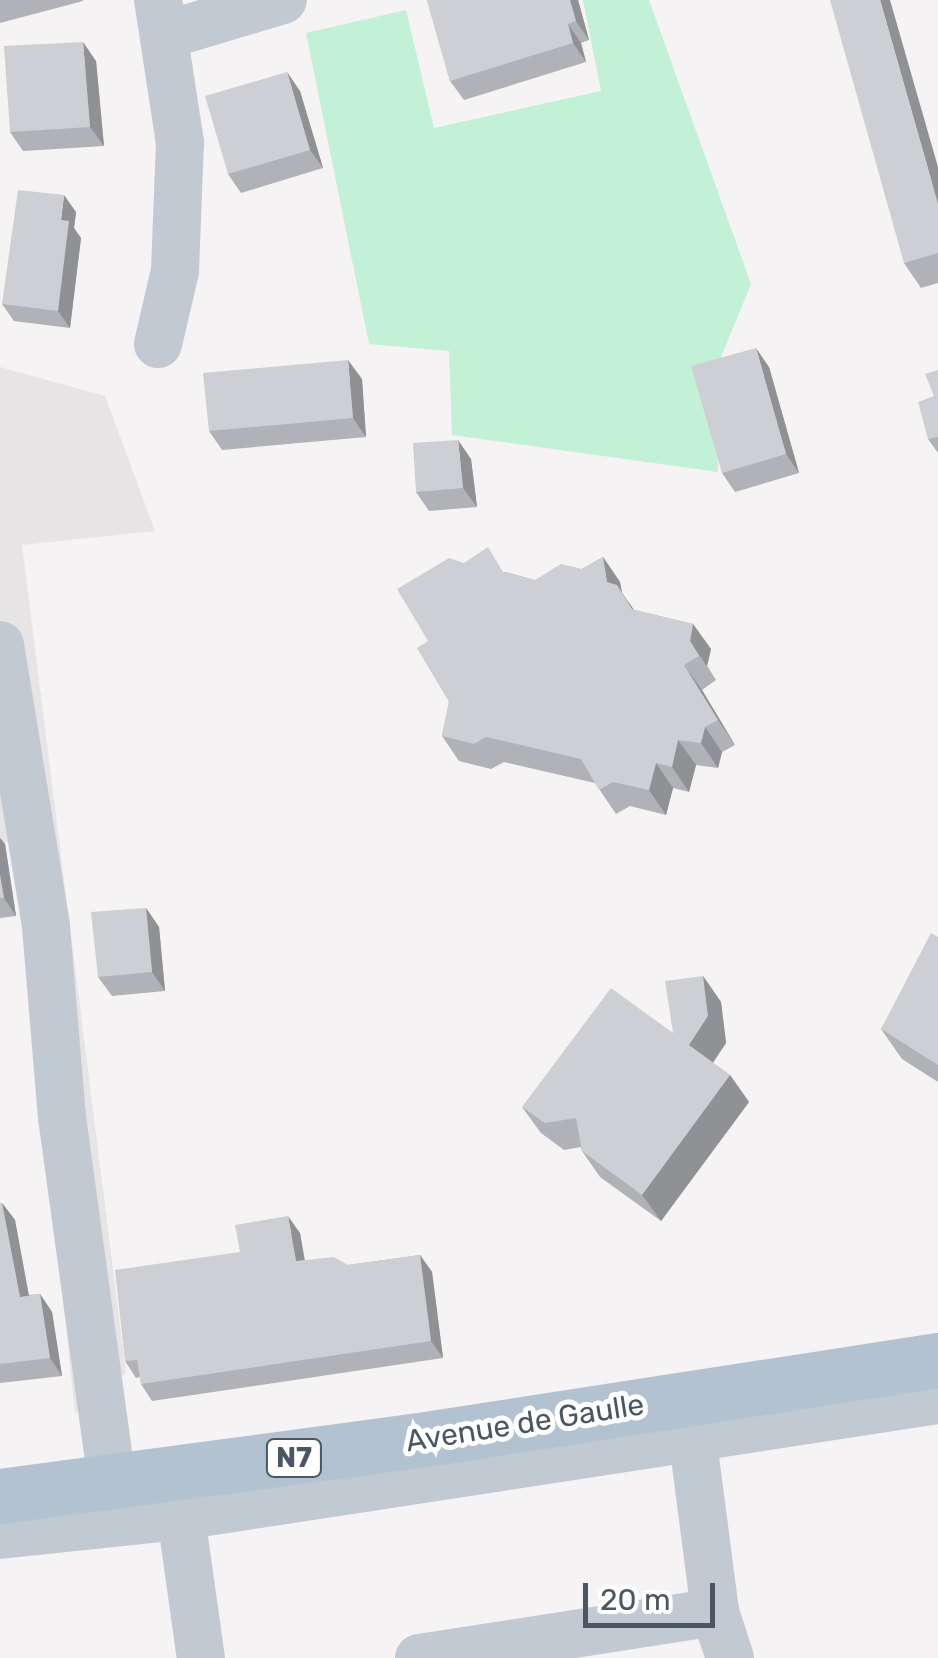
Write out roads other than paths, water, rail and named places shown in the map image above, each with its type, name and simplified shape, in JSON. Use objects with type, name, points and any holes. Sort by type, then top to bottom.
[{"type":"main road","name":"Avenue de Gaulle","points":[[112,1483],[179,1496],[690,1418],[938,1360]]},
{"type":"main road","name":"N7","points":[[0,1496],[112,1483]]},
{"type":"street","points":[[158,344],[175,270],[180,143],[162,17],[283,0]]},
{"type":"street","points":[[0,646],[46,926],[62,1117],[112,1483]]},
{"type":"street","points":[[730,1658],[715,1612],[690,1418],[938,1400]]},
{"type":"street","points":[[0,1534],[179,1496],[201,1658]]},
{"type":"street","points":[[419,1658],[715,1612]]}]
